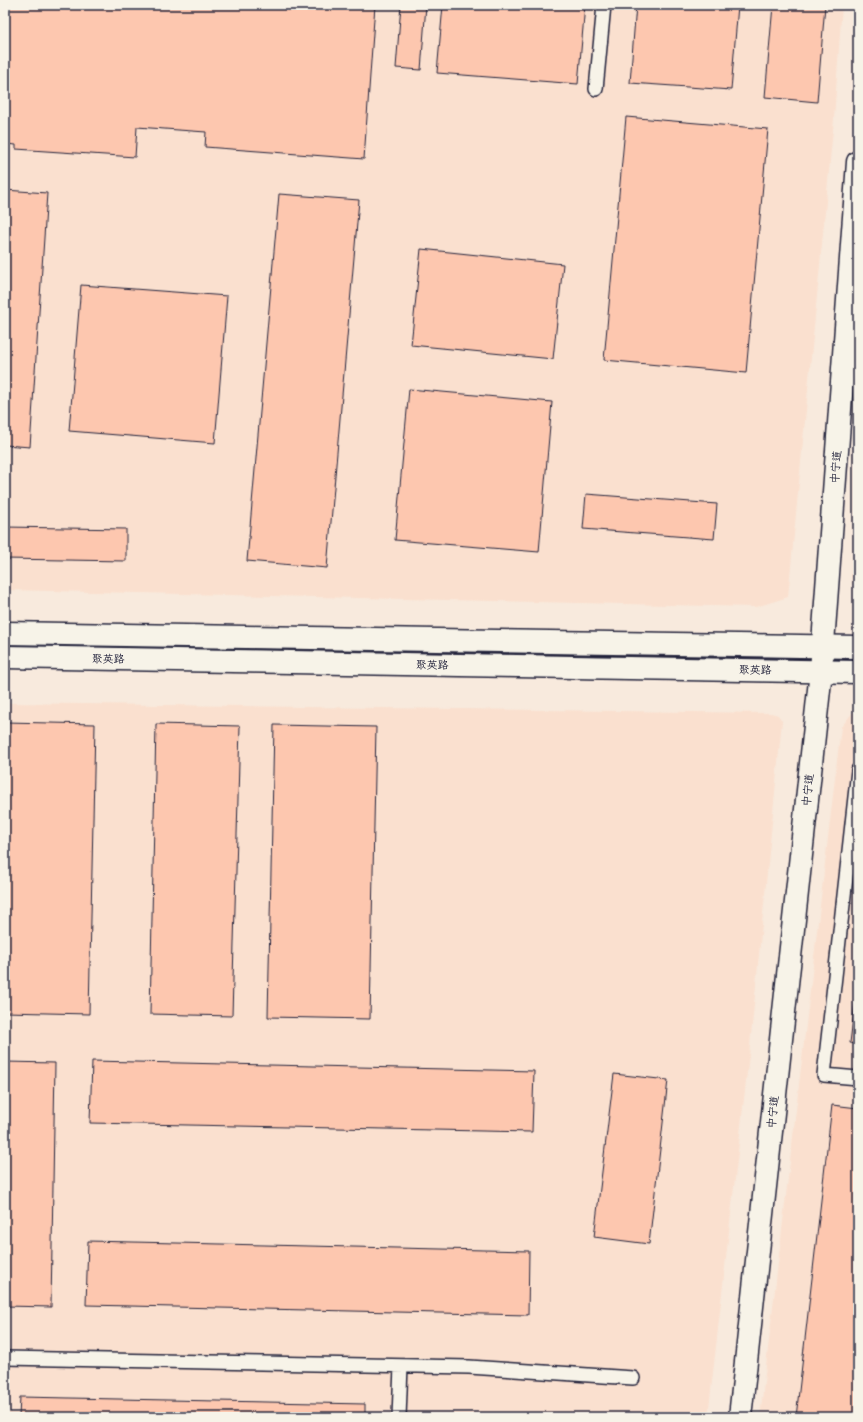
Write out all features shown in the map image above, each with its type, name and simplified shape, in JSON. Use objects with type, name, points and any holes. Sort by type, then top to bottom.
[{"type":"main road","name":"中宁道","points":[[740,1417],[821,671],[858,162]]},
{"type":"main road","points":[[5,633],[858,648]]},
{"type":"main road","name":"聚英路","points":[[5,657],[858,672]]},
{"type":"lane","points":[[596,89],[604,5]]},
{"type":"lane","points":[[858,770],[824,1075],[858,1078]]},
{"type":"lane","points":[[5,1358],[469,1367],[633,1378]]},
{"type":"lane","points":[[400,1366],[400,1417]]},
{"type":"shaded area","points":[[5,5],[842,5],[834,119],[788,597],[756,607],[5,590]]},
{"type":"shaded area","points":[[858,492],[858,594],[854,589],[851,576]]},
{"type":"shaded area","points":[[5,703],[771,713],[778,715],[782,721],[750,1046],[708,1417],[5,1417]]},
{"type":"shaded area","points":[[854,711],[858,711],[858,1417],[760,1417],[841,727]]},
{"type":"building","points":[[5,5],[375,5],[364,159],[205,147],[206,132],[137,127],[135,157],[16,149],[16,145],[5,144]]},
{"type":"building","points":[[401,5],[426,5],[421,70],[396,68]]},
{"type":"building","points":[[443,5],[585,5],[578,84],[437,73]]},
{"type":"building","points":[[636,5],[738,5],[731,90],[630,83]]},
{"type":"building","points":[[773,5],[825,5],[817,102],[765,97]]},
{"type":"building","points":[[626,117],[768,129],[746,373],[604,360]]},
{"type":"building","points":[[5,190],[47,193],[30,447],[5,445]]},
{"type":"building","points":[[279,194],[359,200],[327,568],[247,561]]},
{"type":"building","points":[[421,249],[563,264],[553,359],[411,345]]},
{"type":"building","points":[[81,285],[227,296],[215,443],[69,431]]},
{"type":"building","points":[[409,389],[552,402],[539,552],[395,540]]},
{"type":"building","points":[[586,494],[717,504],[714,539],[583,529]]},
{"type":"building","points":[[5,527],[126,529],[126,561],[5,559]]},
{"type":"building","points":[[5,722],[95,724],[89,1014],[5,1012]]},
{"type":"building","points":[[156,724],[240,726],[232,1016],[150,1014]]},
{"type":"building","points":[[274,725],[376,727],[370,1019],[268,1017]]},
{"type":"building","points":[[858,977],[858,1044],[850,1043]]},
{"type":"building","points":[[92,1061],[534,1071],[532,1132],[90,1123]]},
{"type":"building","points":[[5,1062],[55,1063],[51,1307],[5,1306]]},
{"type":"building","points":[[614,1074],[668,1080],[649,1244],[594,1237]]},
{"type":"building","points":[[832,1105],[858,1108],[858,1417],[796,1417]]},
{"type":"building","points":[[88,1241],[529,1251],[528,1315],[86,1305]]},
{"type":"building","points":[[20,1397],[365,1404],[365,1417],[19,1417]]}]
